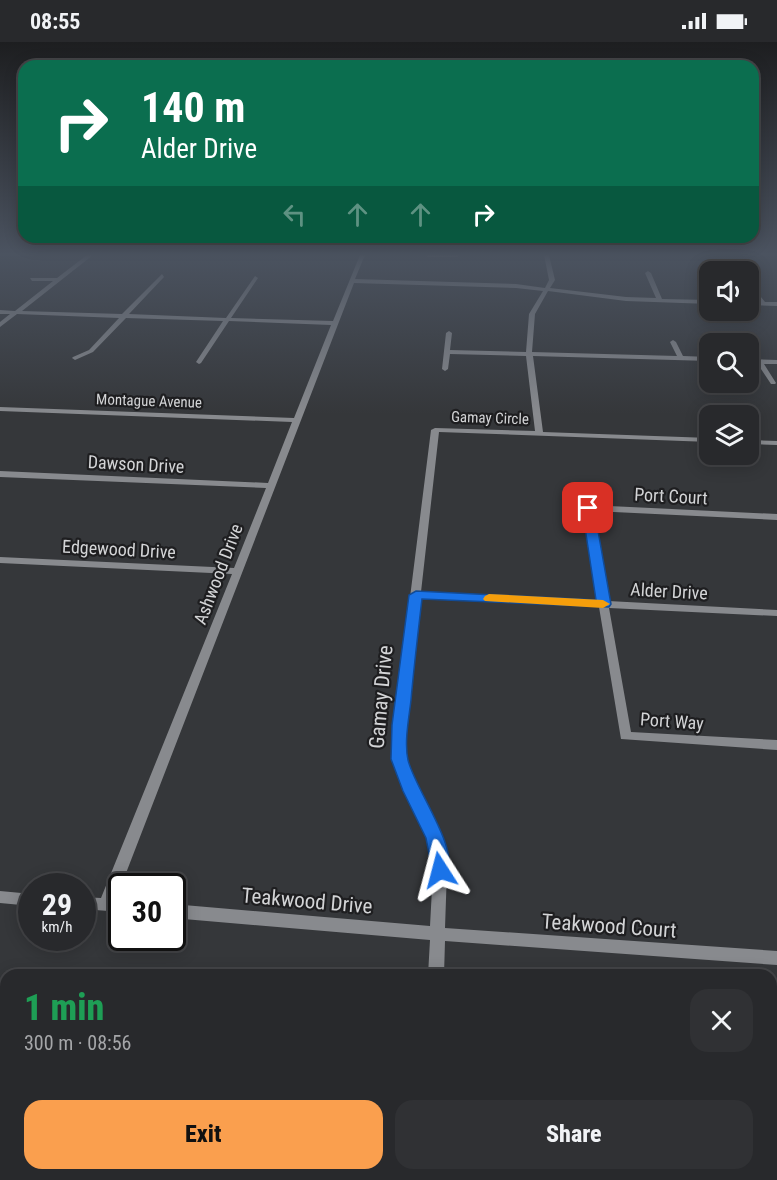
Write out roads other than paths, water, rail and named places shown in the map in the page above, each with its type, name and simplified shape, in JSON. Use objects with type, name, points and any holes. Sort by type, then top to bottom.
[{"type":"street","points":[[0,325],[21,308]]},
{"type":"street","points":[[75,358],[91,351],[131,308]]},
{"type":"street","points":[[199,362],[236,308]]},
{"type":"street","name":"Ashwood Drive","points":[[106,905],[340,308]]},
{"type":"street","points":[[536,308],[532,314],[529,353],[539,434]]},
{"type":"street","points":[[0,312],[334,323]]},
{"type":"street","points":[[445,369],[449,333]]},
{"type":"street","points":[[673,342],[681,358]]},
{"type":"street","points":[[447,352],[699,359]]},
{"type":"street","points":[[759,361],[777,362]]},
{"type":"street","points":[[759,361],[773,383]]},
{"type":"street","name":"Montague Avenue","points":[[0,409],[296,420]]},
{"type":"street","name":"Gamay Circle","points":[[416,595],[435,430],[699,440]]},
{"type":"street","points":[[759,442],[777,443]]},
{"type":"street","name":"Dawson Drive","points":[[0,474],[270,486]]},
{"type":"street","name":"Port Court","points":[[604,604],[588,508],[777,517]]},
{"type":"street","name":"Edgewood Drive","points":[[0,560],[237,571]]},
{"type":"street","name":"Alder Drive","points":[[416,595],[777,613]]},
{"type":"street","name":"Gamay Drive","points":[[416,595],[400,725],[399,759],[411,791],[435,838],[440,870],[436,969]]},
{"type":"street","name":"Port Way","points":[[604,604],[626,736],[777,746]]},
{"type":"street","points":[[0,897],[18,899]]},
{"type":"street","points":[[96,904],[106,905]]},
{"type":"street","name":"Teakwood Drive","points":[[186,911],[438,934]]},
{"type":"street","name":"Teakwood Court","points":[[438,934],[777,958]]}]
